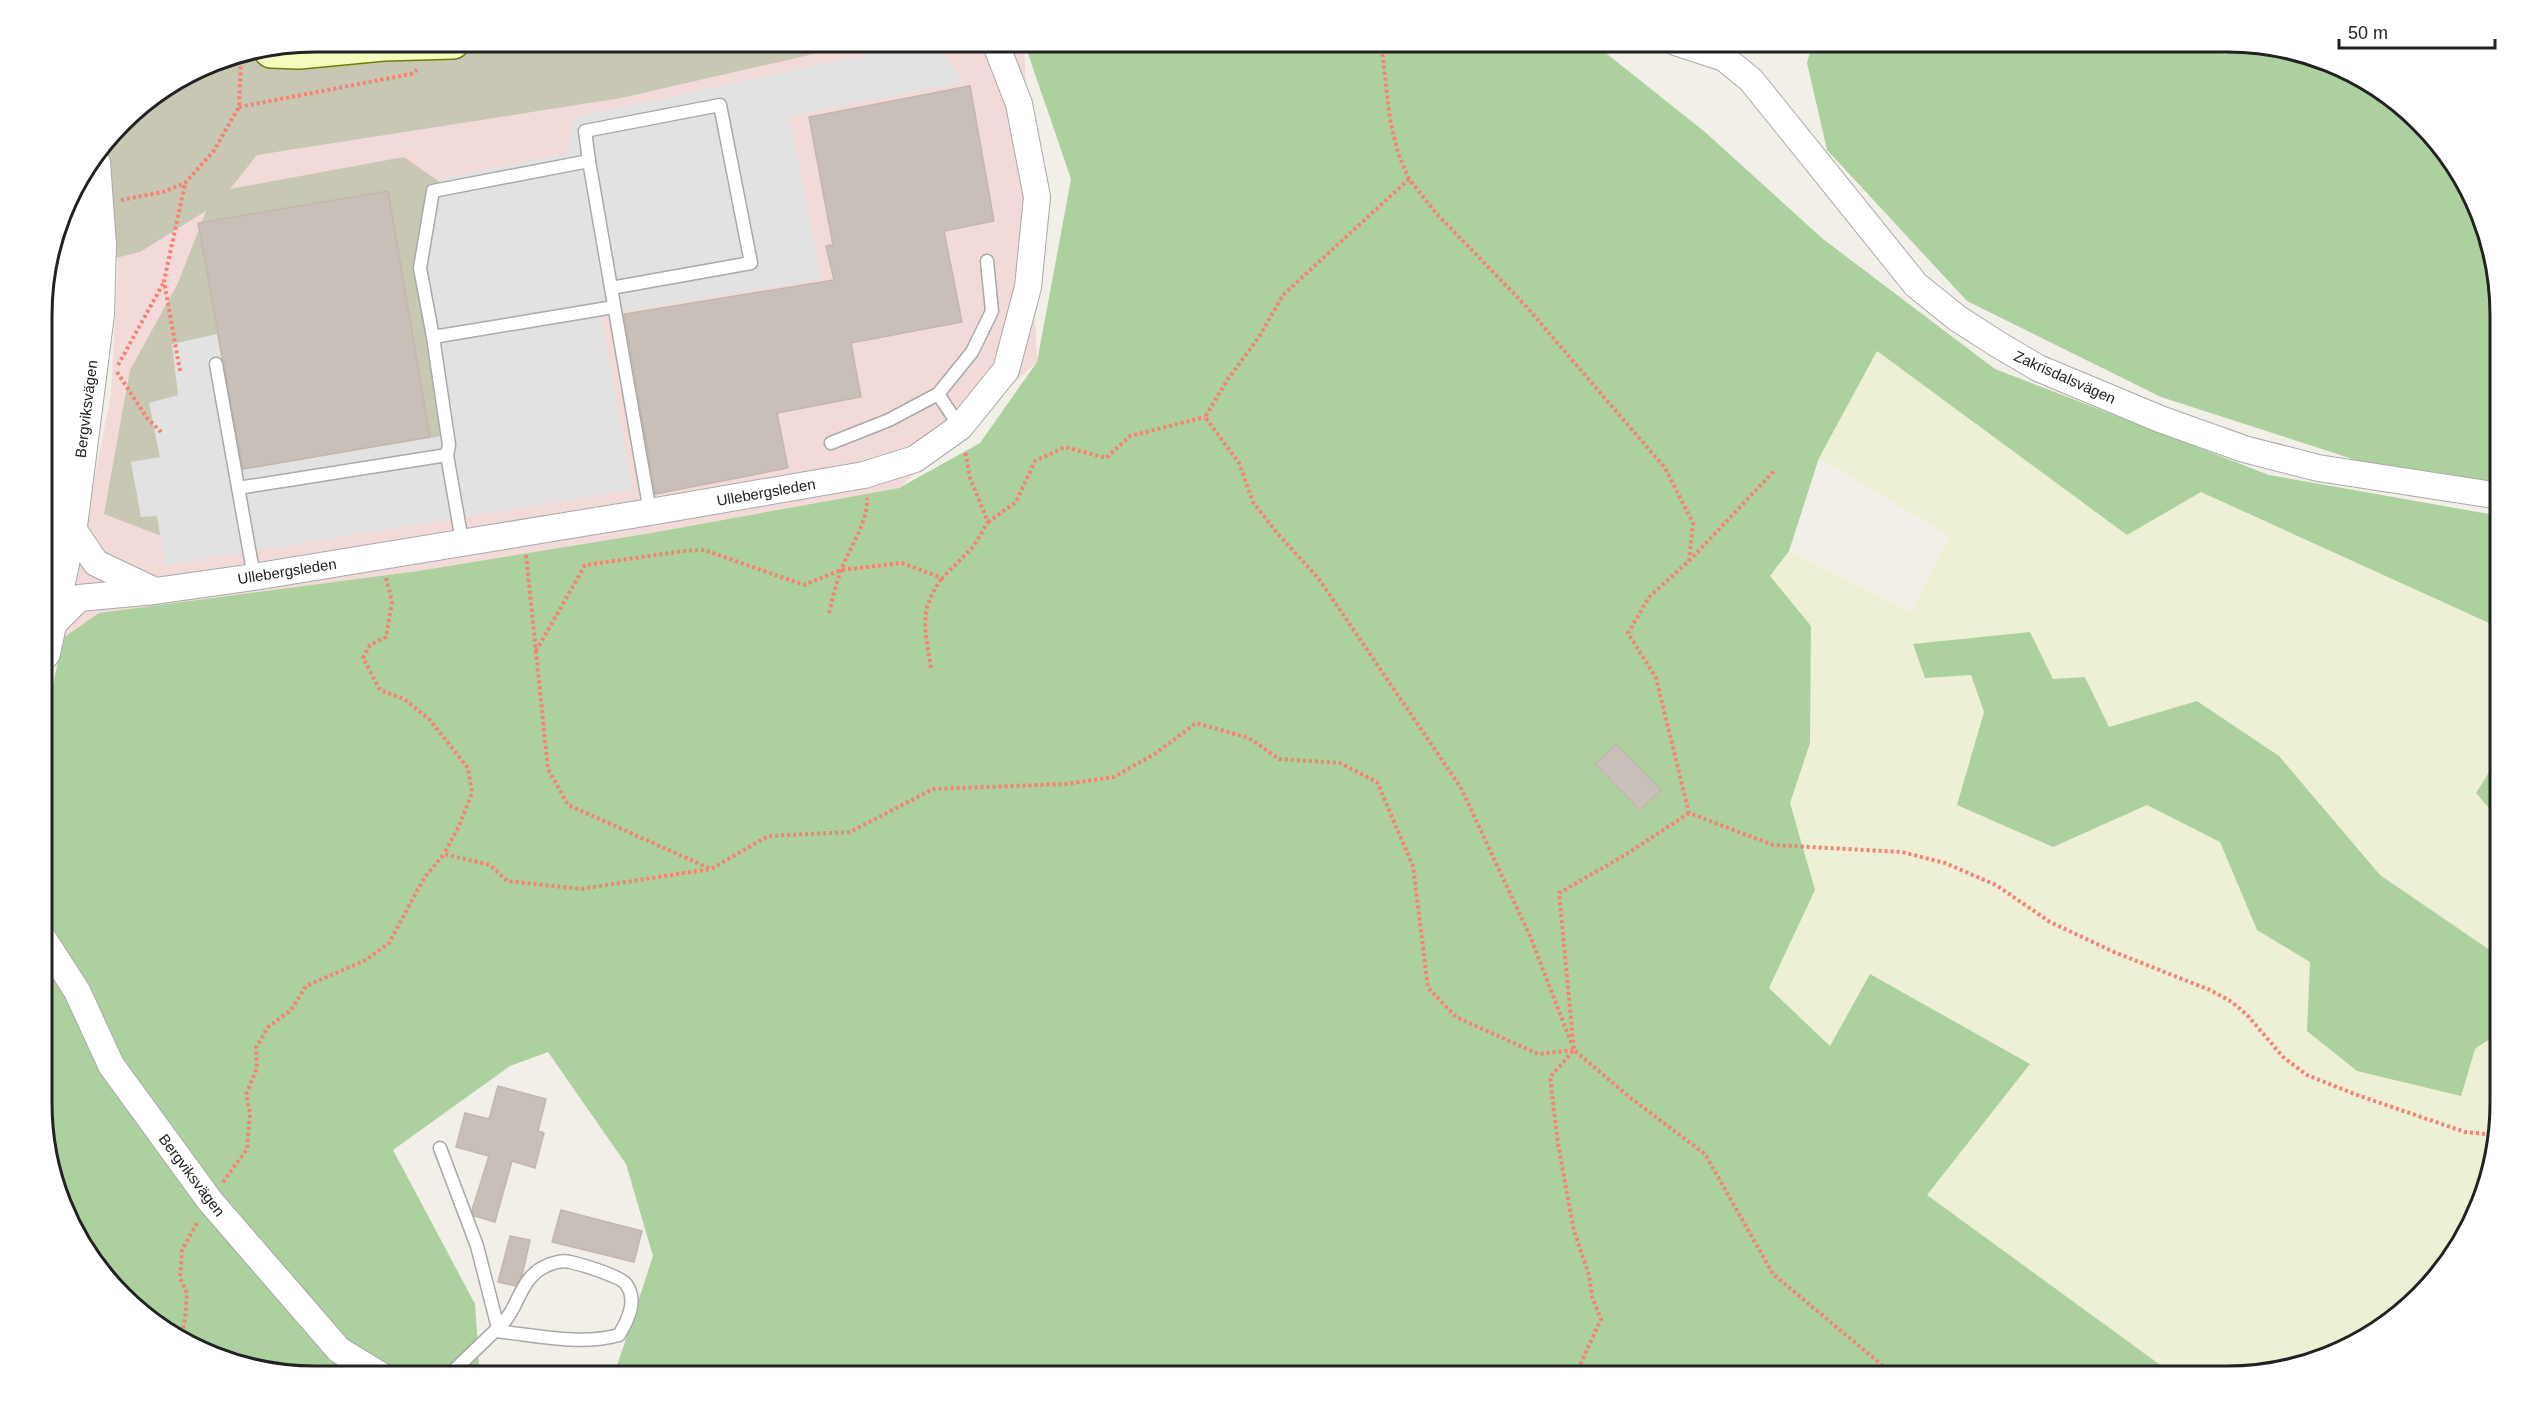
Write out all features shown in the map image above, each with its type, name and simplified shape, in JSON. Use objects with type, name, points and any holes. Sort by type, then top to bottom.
[{"type":"street","name":"Ullebergsleden","points":[[52,633],[79,598],[155,591],[254,577],[462,541],[650,512],[864,475],[915,459],[960,427],[1006,370],[1028,287],[1037,197],[1019,104],[999,52]]},
{"type":"street","name":"Zakrisdalsvägen","points":[[1718,52],[1726,54],[1790,125],[1916,285],[1958,318],[2008,351],[2038,368],[2244,449],[2318,468],[2490,494]]},
{"type":"street","name":"Bergviksvägen","points":[[57,526],[98,314],[100,245],[95,173]]},
{"type":"street","name":"Bergviksvägen","points":[[52,583],[68,353],[71,246],[69,222]]},
{"type":"street","points":[[57,526],[96,563],[155,591]]},
{"type":"street","name":"Bergviksvägen","points":[[52,952],[77,991],[111,1065],[210,1201],[339,1350],[365,1366]]},
{"type":"lane","points":[[611,288],[751,263],[720,105],[585,131],[589,161],[614,307],[650,512]]},
{"type":"lane","points":[[462,541],[447,455],[449,445],[433,337],[420,268],[433,191],[589,161]]},
{"type":"lane","points":[[831,443],[889,420],[938,394],[972,352],[992,311],[987,261]]},
{"type":"lane","points":[[433,337],[614,307]]},
{"type":"lane","points":[[216,364],[254,577]]},
{"type":"lane","points":[[938,394],[960,427]]},
{"type":"lane","points":[[238,488],[447,455]]},
{"type":"lane","points":[[440,1148],[477,1246],[496,1329]]},
{"type":"lane","points":[[458,1366],[513,1311],[529,1278],[552,1263],[568,1261],[617,1278],[626,1284],[632,1302],[628,1319],[619,1335],[609,1338],[592,1340],[496,1329]]},
{"type":"path","points":[[1382,52],[1390,120],[1398,153],[1408,179],[1436,213],[1524,304],[1665,468],[1693,523],[1689,561]]},
{"type":"path","points":[[119,201],[164,192],[185,183],[213,152],[239,107],[255,60]]},
{"type":"path","points":[[239,107],[411,74],[420,68]]},
{"type":"path","points":[[932,668],[924,621],[929,595],[942,578],[973,547],[988,522],[1017,502],[1035,461],[1065,447],[1106,458],[1130,436],[1205,417],[1228,379],[1259,337],[1283,295],[1408,179]]},
{"type":"path","points":[[109,379],[164,282],[185,183]]},
{"type":"path","points":[[164,282],[180,370]]},
{"type":"path","points":[[115,370],[147,417],[161,432]]},
{"type":"path","points":[[1205,417],[1239,462],[1253,502],[1319,579],[1461,788],[1530,936],[1574,1050],[1628,1096],[1706,1154],[1773,1274],[1883,1366]]},
{"type":"path","points":[[960,427],[970,478],[988,522]]},
{"type":"path","points":[[1689,813],[1656,678],[1628,633],[1649,597],[1689,561],[1775,470]]},
{"type":"path","points":[[829,613],[841,570],[867,504],[864,475]]},
{"type":"path","points":[[523,532],[548,769],[568,804],[711,869]]},
{"type":"path","points":[[536,652],[585,566],[704,550],[804,585],[841,570],[902,563],[942,578]]},
{"type":"path","points":[[183,1329],[187,1293],[180,1278],[182,1250],[210,1201],[247,1149],[250,1113],[246,1095],[257,1068],[256,1048],[267,1028],[291,1010],[306,986],[366,960],[388,943],[424,878],[444,854],[459,826],[472,793],[468,768],[429,719],[404,699],[380,690],[363,658],[370,645],[386,636],[391,616],[392,602],[383,555]]},
{"type":"path","points":[[444,854],[490,865],[507,881],[581,889],[711,869],[768,836],[850,832],[933,789],[1066,784],[1114,777],[1156,753],[1196,723],[1249,738],[1279,759],[1340,763],[1377,782],[1413,866],[1428,988],[1456,1017],[1538,1054],[1574,1050]]},
{"type":"path","points":[[1580,1366],[1601,1319],[1592,1297],[1589,1275],[1574,1232],[1558,1144],[1550,1077],[1574,1050],[1559,893],[1625,855],[1689,813]]},
{"type":"path","points":[[1689,813],[1773,845],[1902,852],[1945,863],[1996,885],[2050,922],[2114,952],[2210,990],[2232,1002],[2248,1016],[2283,1057],[2307,1075],[2357,1095],[2465,1132],[2488,1134]]},
{"type":"shaded area","points":[[315,52],[822,52],[621,98],[257,155],[230,189],[404,157],[462,198],[500,450],[198,550],[104,514],[130,370],[178,283],[206,211],[140,252],[57,272],[66,231],[80,199],[97,169],[129,129],[155,107],[184,88],[215,72],[247,61]]},
{"type":"shaded area","points":[[629,52],[1024,52],[1037,362],[899,488],[651,533],[418,571],[100,613],[63,638],[111,394],[119,243],[261,114]]},
{"type":"shaded area","points":[[877,52],[942,52],[964,82],[789,116],[821,279],[601,315],[632,490],[165,565],[157,516],[141,517],[131,462],[160,457],[149,403],[178,395],[172,344],[217,334],[240,470],[454,434],[427,269],[440,179],[568,153],[573,118]]},
{"type":"shaded area","points":[[1877,350],[2127,535],[2201,492],[2490,623],[2490,771],[2476,793],[2490,809],[2490,950],[2380,875],[2279,756],[2197,702],[2109,727],[2086,677],[2053,679],[1971,675],[1984,712],[1957,805],[2053,847],[2147,805],[2220,842],[2257,930],[2310,961],[2307,1031],[2475,1049],[2490,1039],[2490,1120],[2482,1171],[2471,1203],[2436,1263],[2414,1289],[2374,1321],[2328,1346],[2296,1357],[2245,1365],[2162,1366],[1926,1195],[2030,1064],[1870,974],[1830,1046],[1769,988],[1815,890],[1790,803],[1810,743],[1811,626],[1770,577],[1789,551],[1911,612],[1950,536],[1819,458]]},
{"type":"green space","points":[[1027,52],[1605,52],[1705,132],[1823,239],[1995,369],[2269,475],[2490,514],[2490,623],[2201,492],[2127,535],[1877,351],[1819,458],[1789,551],[1770,576],[1811,626],[1810,743],[1790,803],[1815,890],[1769,988],[1830,1046],[1870,974],[2030,1064],[1927,1195],[2162,1366],[617,1366],[653,1256],[626,1164],[548,1052],[510,1066],[393,1150],[475,1304],[479,1366],[315,1366],[247,1357],[215,1346],[184,1330],[155,1311],[129,1289],[97,1249],[72,1203],[61,1171],[53,1120],[52,690],[63,638],[99,613],[418,571],[651,533],[899,488],[980,443],[1037,362],[1071,179]]},
{"type":"green space","points":[[1810,52],[2220,52],[2226,55],[2228,52],[2245,53],[2296,61],[2312,66],[2374,97],[2414,129],[2436,155],[2471,215],[2482,247],[2490,298],[2490,483],[2362,462],[2161,397],[1967,301],[1827,150],[1807,63]]},
{"type":"green space","points":[[2030,632],[2053,679],[2085,677],[2109,727],[2197,701],[2279,756],[2380,875],[2490,950],[2490,1039],[2475,1049],[2461,1096],[2357,1071],[2307,1031],[2310,962],[2257,930],[2220,842],[2147,805],[2053,847],[1957,805],[1984,712],[1971,675],[1925,678],[1913,644]]},
{"type":"green space","points":[[2490,771],[2490,809],[2476,793]]},
{"type":"building","points":[[970,86],[994,221],[944,231],[962,322],[851,343],[861,397],[777,413],[788,468],[655,494],[624,314],[834,280],[826,246],[833,245],[809,117]]},
{"type":"building","points":[[388,191],[430,437],[243,469],[198,223]]},
{"type":"building","points":[[1616,744],[1661,790],[1640,810],[1595,764]]},
{"type":"building","points":[[498,1086],[546,1099],[538,1131],[544,1133],[535,1168],[512,1161],[495,1222],[474,1216],[472,1210],[489,1156],[456,1147],[465,1113],[489,1119]]},
{"type":"building","points":[[561,1210],[642,1231],[634,1262],[552,1242]]},
{"type":"building","points":[[510,1236],[530,1240],[522,1276],[515,1286],[498,1282]]}]
